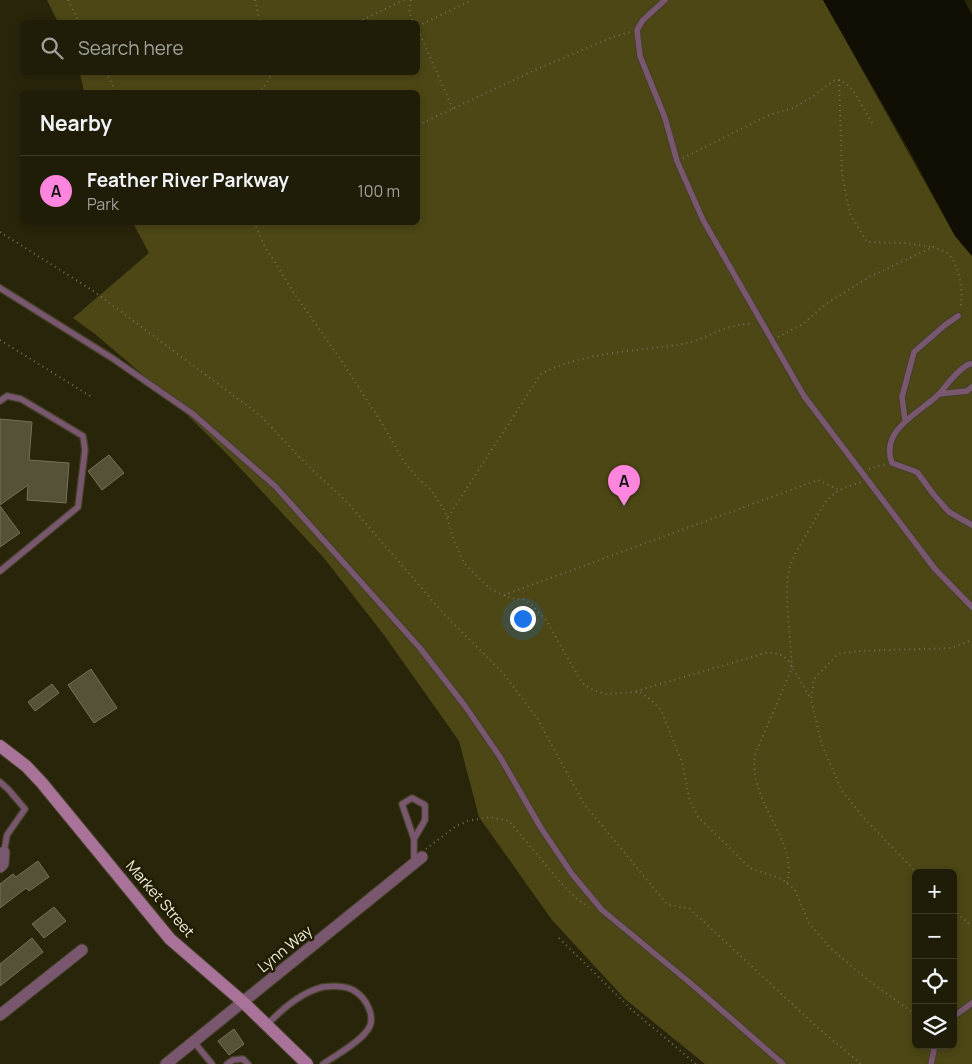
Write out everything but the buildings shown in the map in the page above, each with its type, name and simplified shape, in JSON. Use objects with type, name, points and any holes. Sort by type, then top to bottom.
[{"type":"main road","name":"Market Street","points":[[0,746],[26,766],[42,782],[170,939],[243,1002],[307,1064]]},
{"type":"street","points":[[0,867],[3,864],[4,852]]},
{"type":"street","name":"Lynn Way","points":[[166,1064],[418,861]]},
{"type":"street","points":[[0,1015],[82,950]]},
{"type":"lane","points":[[666,0],[643,20],[637,30],[640,56],[664,118],[677,161],[703,220],[804,396],[935,569],[972,607]]},
{"type":"lane","points":[[0,288],[112,358],[193,414],[276,486],[420,648],[465,706],[500,757],[541,828],[572,874],[602,910],[695,987],[783,1064]]},
{"type":"lane","points":[[905,420],[902,397],[914,352],[958,316]]},
{"type":"lane","points":[[972,364],[962,367],[939,394],[927,402],[914,416],[905,420],[893,436],[890,447],[892,463],[917,472],[949,512],[972,525]]},
{"type":"lane","points":[[939,394],[967,390],[972,387]]},
{"type":"lane","points":[[0,401],[7,396],[22,399],[83,436],[84,450],[78,507],[0,571]]},
{"type":"lane","points":[[0,782],[25,809],[8,835],[4,852]]},
{"type":"lane","points":[[414,838],[425,820],[425,805],[412,798],[402,804],[414,838],[418,861]]},
{"type":"lane","points":[[267,1025],[279,1012],[310,992],[329,986],[353,990],[365,1001],[370,1009],[371,1024],[366,1032],[323,1064]]},
{"type":"lane","points":[[957,1014],[972,1003]]},
{"type":"lane","points":[[194,1042],[212,1064]]},
{"type":"lane","points":[[931,1064],[934,1049]]},
{"type":"lane","points":[[227,1064],[233,1060],[243,1059],[248,1064]]},
{"type":"path","points":[[68,0],[78,20]]},
{"type":"path","points":[[255,0],[260,20]]},
{"type":"path","points":[[362,20],[404,0]]},
{"type":"path","points":[[411,0],[409,7],[413,20]]},
{"type":"path","points":[[420,25],[472,0]]},
{"type":"path","points":[[420,124],[534,70],[614,37],[637,30]]},
{"type":"path","points":[[420,35],[453,109]]},
{"type":"path","points":[[108,75],[115,90]]},
{"type":"path","points":[[261,90],[271,75]]},
{"type":"path","points":[[677,161],[769,115],[793,108],[812,98],[833,81],[839,80],[853,90],[872,122]]},
{"type":"path","points":[[839,80],[842,174],[850,214],[867,242],[905,243],[933,247],[941,249],[949,255],[958,274],[961,296],[958,316]]},
{"type":"path","points":[[255,225],[264,245],[294,293],[383,424],[404,462],[431,490],[445,512],[454,541],[464,563],[490,589],[510,598],[523,599],[542,615],[582,683],[605,694],[640,692],[652,700],[661,710],[683,765],[689,798],[698,817],[750,868],[782,879],[787,883],[794,890],[808,923],[830,948],[868,980],[912,1012]]},
{"type":"path","points":[[0,232],[92,290],[261,416],[304,462],[348,503],[444,614],[503,673],[537,718],[584,804],[667,904],[690,909],[817,1028],[860,1064]]},
{"type":"path","points":[[771,340],[803,324],[826,304],[870,278],[933,247]]},
{"type":"path","points":[[448,518],[542,374],[555,367],[587,359],[622,351],[687,343],[730,327],[761,322]]},
{"type":"path","points":[[0,340],[90,396]]},
{"type":"path","points":[[862,471],[892,463]]},
{"type":"path","points":[[787,883],[790,873],[789,858],[758,790],[754,767],[755,755],[792,668],[787,599],[790,566],[826,500],[839,490],[868,479]]},
{"type":"path","points":[[504,595],[818,480],[839,490]]},
{"type":"path","points":[[811,700],[814,679],[838,654],[857,651],[951,648],[972,640]]},
{"type":"path","points":[[634,692],[766,653],[777,653],[784,656],[811,700],[822,745],[842,791],[863,817],[913,869]]},
{"type":"path","points":[[418,861],[424,851],[456,826],[468,821],[490,817],[509,820],[560,882],[577,899],[592,909],[602,910]]},
{"type":"path","points":[[957,913],[972,926]]},
{"type":"path","points":[[559,938],[632,1010],[696,1064]]},
{"type":"shaded area","points":[[47,0],[823,0],[955,236],[972,256],[972,1064],[705,1064],[625,999],[552,920],[479,817],[459,741],[384,635],[324,558],[227,454],[169,397],[95,334],[73,318],[149,253],[134,225],[420,225],[420,90],[84,90],[80,75],[420,75],[420,20],[57,20]]},
{"type":"shaded area","points":[[823,0],[964,0],[972,15],[972,256],[955,236],[909,150]]},
{"type":"place","name":"Feather River Parkway","points":[[624,506]]}]
